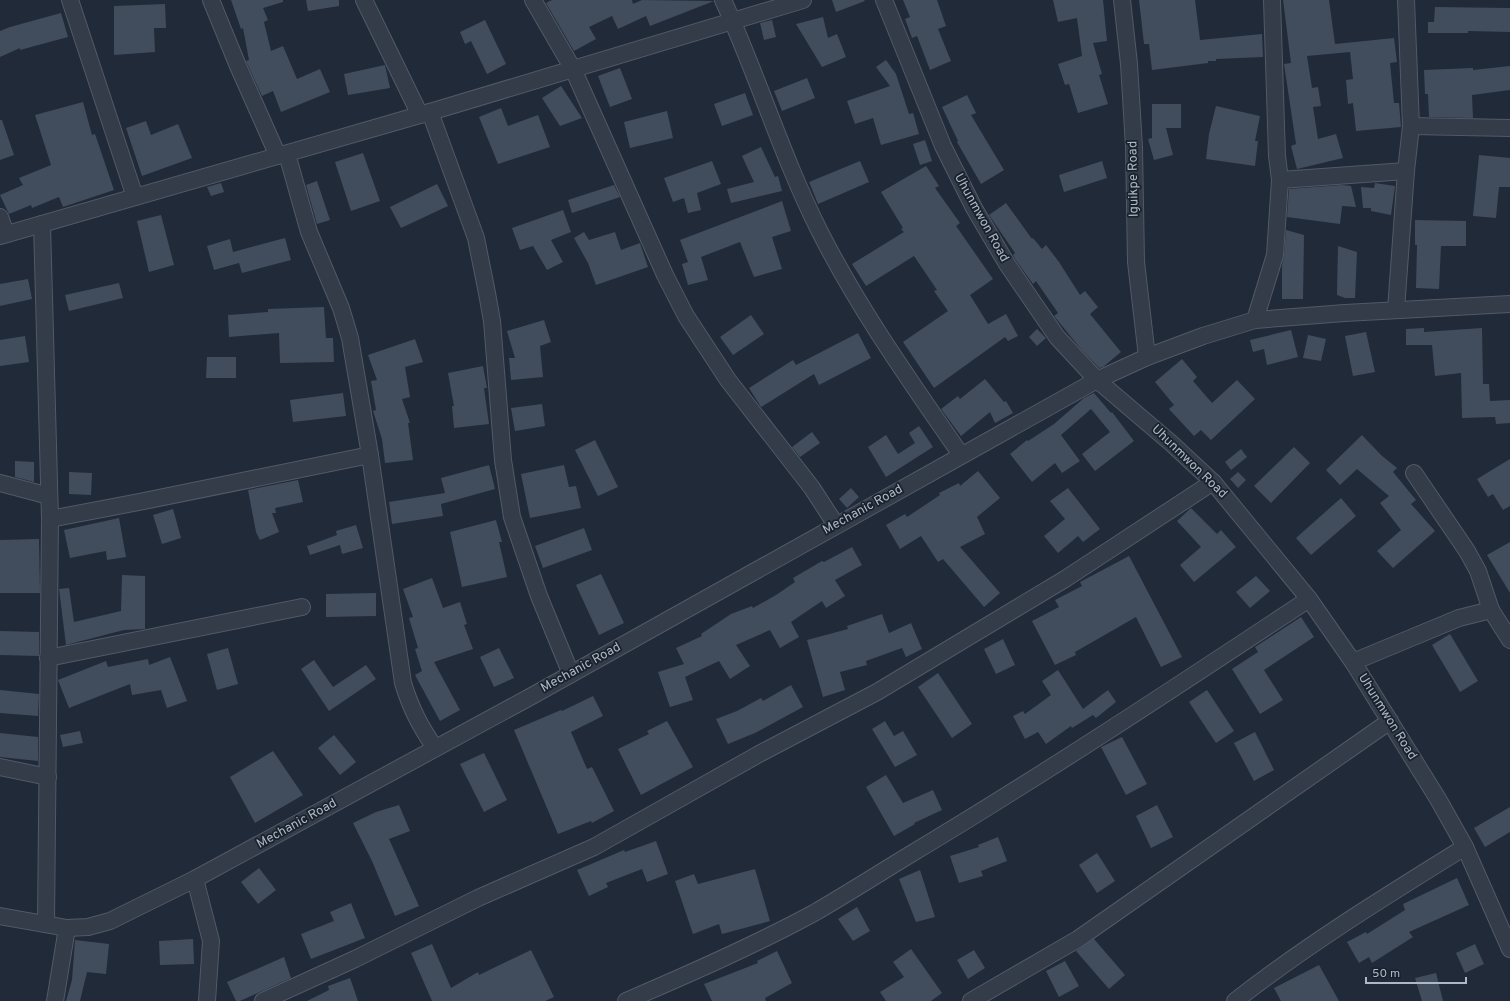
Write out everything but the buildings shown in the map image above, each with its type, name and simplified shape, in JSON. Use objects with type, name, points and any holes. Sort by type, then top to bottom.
[{"type":"street","points":[[70,0],[135,197]]},
{"type":"street","points":[[212,0],[238,66],[282,155],[309,232],[346,324],[370,455],[403,683],[411,708],[418,723],[435,748]]},
{"type":"street","points":[[364,0],[425,114],[476,238],[487,293],[492,328],[503,460],[512,517],[539,596],[571,674]]},
{"type":"street","points":[[533,0],[573,69],[665,275],[686,316],[728,380],[812,488],[836,525]]},
{"type":"street","points":[[723,0],[733,21],[798,184],[842,275],[870,323],[961,455]]},
{"type":"street","points":[[0,217],[3,235],[425,114],[803,0]]},
{"type":"street","name":"Uhunmwon Road","points":[[884,0],[943,146],[974,208],[1007,264],[1057,337],[1097,380],[1171,443],[1213,482],[1309,599],[1353,662],[1465,847],[1510,949]]},
{"type":"street","name":"Iguikpe Road","points":[[1122,0],[1129,64],[1134,147],[1136,262],[1147,357]]},
{"type":"street","points":[[1255,320],[1275,254],[1280,180],[1277,156],[1272,0]]},
{"type":"street","points":[[1396,310],[1406,171],[1411,126],[1406,0]]},
{"type":"street","points":[[1411,126],[1510,128]]},
{"type":"street","points":[[1280,180],[1406,171]]},
{"type":"street","points":[[42,224],[50,519],[46,924]]},
{"type":"street","name":"Mechanic Road","points":[[0,916],[68,928],[88,927],[110,921],[195,880],[571,674],[1097,380],[1147,357],[1203,336],[1255,320],[1510,304]]},
{"type":"street","points":[[50,519],[370,455]]},
{"type":"street","points":[[1414,473],[1467,551],[1478,571],[1491,610],[1510,640]]},
{"type":"street","points":[[263,1001],[355,959],[478,898],[594,847],[759,754],[877,692],[934,659],[1065,579],[1213,482]]},
{"type":"street","points":[[0,483],[49,496]]},
{"type":"street","points":[[626,1001],[676,980],[812,914],[1014,791],[1309,599]]},
{"type":"street","points":[[48,658],[302,607]]},
{"type":"street","points":[[1353,662],[1459,618],[1491,610]]},
{"type":"street","points":[[971,1001],[1078,939],[1390,721]]},
{"type":"street","points":[[0,767],[48,778]]},
{"type":"street","points":[[1235,1001],[1283,964],[1314,943],[1465,847]]},
{"type":"street","points":[[195,880],[211,941],[207,1001]]},
{"type":"street","points":[[55,1001],[68,928]]}]
